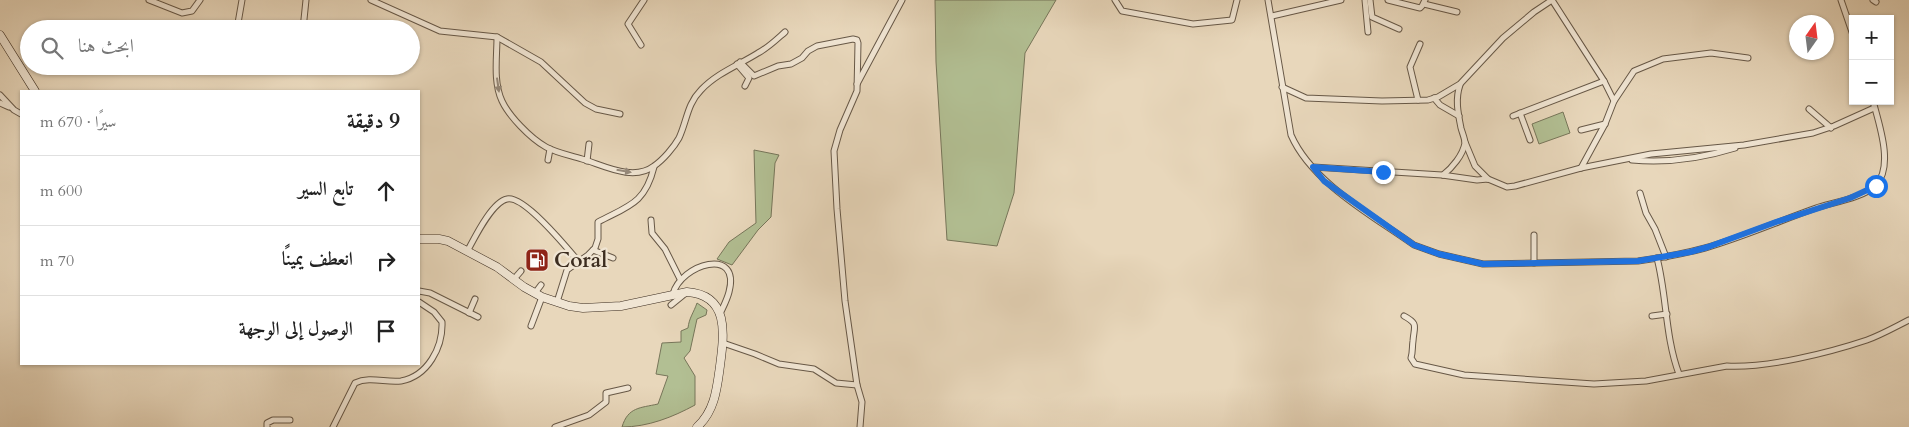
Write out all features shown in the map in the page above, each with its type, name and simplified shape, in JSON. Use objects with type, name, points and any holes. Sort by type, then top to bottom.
[{"type":"main road","points":[[0,35],[20,67]]},
{"type":"main road","points":[[25,75],[34,90]]},
{"type":"main road","points":[[420,239],[439,239],[468,250],[497,266],[539,295],[557,302],[584,308],[621,306],[687,292],[696,293],[710,300],[720,314],[723,343],[713,404],[698,427]]},
{"type":"street","points":[[149,0],[167,8],[188,13],[196,7],[200,0]]},
{"type":"street","points":[[239,20],[242,0]]},
{"type":"street","points":[[303,20],[306,0]]},
{"type":"street","points":[[371,0],[416,20]]},
{"type":"street","points":[[641,46],[628,24],[644,0]]},
{"type":"street","points":[[857,85],[902,0]]},
{"type":"street","points":[[1115,0],[1122,11],[1193,24],[1232,20],[1237,0]]},
{"type":"street","points":[[1268,0],[1291,136],[1301,155],[1324,181],[1414,245],[1466,262],[1483,264],[1638,261],[1658,258],[1708,247],[1787,218],[1850,198],[1876,186],[1884,170],[1885,158],[1874,105]]},
{"type":"street","points":[[1272,16],[1339,0]]},
{"type":"street","points":[[1365,0],[1368,32]]},
{"type":"street","points":[[1370,0],[1372,17],[1399,29]]},
{"type":"street","points":[[1388,0],[1420,8],[1425,2],[1457,12]]},
{"type":"street","points":[[1282,87],[1306,98],[1418,100],[1434,98],[1460,84],[1504,38],[1544,2],[1552,0],[1604,81],[1614,101]]},
{"type":"street","points":[[1841,0],[1849,23]]},
{"type":"street","points":[[420,22],[440,31],[497,37],[541,62],[585,103],[596,109],[620,114]]},
{"type":"street","points":[[497,37],[497,88],[502,102],[527,133],[550,149],[631,173],[654,167],[670,150],[679,137],[689,106],[701,90],[739,64],[758,54],[785,32]]},
{"type":"street","points":[[739,64],[754,76],[778,66],[791,64],[817,46],[857,40],[857,85],[853,102],[840,130],[834,151],[845,301],[857,385],[862,402],[860,427]]},
{"type":"street","points":[[1418,100],[1410,67],[1420,44]]},
{"type":"street","points":[[1581,168],[1605,124],[1614,101],[1634,71],[1663,59],[1711,53],[1748,58]]},
{"type":"street","points":[[739,64],[749,78],[745,86]]},
{"type":"street","points":[[1513,116],[1604,81]]},
{"type":"street","points":[[1460,84],[1456,96],[1459,116],[1465,142],[1475,166],[1488,179],[1507,187],[1624,159],[1687,149],[1744,145],[1813,133],[1831,128],[1874,108]]},
{"type":"street","points":[[0,95],[14,110]]},
{"type":"street","points":[[1434,98],[1459,116]]},
{"type":"street","points":[[0,103],[20,113]]},
{"type":"street","points":[[1809,109],[1831,128]]},
{"type":"street","points":[[1520,113],[1530,140]]},
{"type":"street","points":[[1581,130],[1605,124]]},
{"type":"street","points":[[1442,175],[1458,159],[1465,142]]},
{"type":"street","points":[[587,160],[589,144]]},
{"type":"street","points":[[1624,159],[1650,161],[1689,158],[1719,153],[1744,145]]},
{"type":"street","points":[[548,160],[550,149]]},
{"type":"street","points":[[557,302],[567,270],[570,266],[580,262],[593,250],[598,238],[598,222],[626,209],[639,197],[646,190],[654,167]]},
{"type":"street","points":[[1313,167],[1442,175],[1477,180],[1488,179]]},
{"type":"street","points":[[1640,193],[1646,213],[1666,256]]},
{"type":"street","points":[[468,250],[495,207],[506,199],[511,198],[539,218],[580,262]]},
{"type":"street","points":[[651,220],[652,233],[665,249],[680,279]]},
{"type":"street","points":[[1534,235],[1534,263]]},
{"type":"street","points":[[593,250],[613,258]]},
{"type":"street","points":[[1658,258],[1664,281],[1673,358],[1679,374]]},
{"type":"street","points":[[673,294],[675,285],[680,279],[707,264],[725,267],[730,278],[729,292],[720,314]]},
{"type":"street","points":[[514,279],[521,270]]},
{"type":"street","points":[[531,326],[541,285]]},
{"type":"street","points":[[420,291],[430,293],[478,317]]},
{"type":"street","points":[[671,304],[683,297],[687,292]]},
{"type":"street","points":[[469,313],[475,299]]},
{"type":"street","points":[[333,427],[355,384],[369,379],[401,381],[411,378],[423,370],[432,360],[440,338],[442,322],[434,312],[420,303]]},
{"type":"street","points":[[1652,316],[1667,314]]},
{"type":"street","points":[[1404,316],[1413,320],[1415,325],[1412,358],[1415,364],[1427,368],[1489,377],[1594,384],[1646,381],[1727,366],[1772,363],[1802,357],[1868,340],[1909,320]]},
{"type":"street","points":[[723,343],[779,364],[814,369],[836,383],[857,385]]},
{"type":"street","points":[[555,427],[589,415],[606,402],[606,393],[628,388]]},
{"type":"street","points":[[266,427],[267,423],[272,420],[290,420]]},
{"type":"green space","points":[[935,0],[1056,0],[1025,53],[1014,193],[997,246],[947,240],[936,62]]},
{"type":"green space","points":[[1563,112],[1570,133],[1539,144],[1532,124]]},
{"type":"green space","points":[[754,150],[779,155],[775,163],[771,217],[758,230],[732,265],[717,259],[729,242],[756,223]]},
{"type":"green space","points":[[697,303],[707,310],[706,315],[697,319],[690,351],[684,358],[695,376],[695,405],[660,421],[632,427],[622,427],[631,412],[658,404],[668,376],[656,374],[662,343],[681,342],[681,331],[688,328],[690,318]]},
{"type":"place","name":"Coral","points":[[537,260]]},
{"type":"route","points":[[1383,172],[1313,167],[1324,181],[1414,245],[1466,262],[1491,265],[1638,261],[1690,252],[1850,198],[1876,186]]}]
